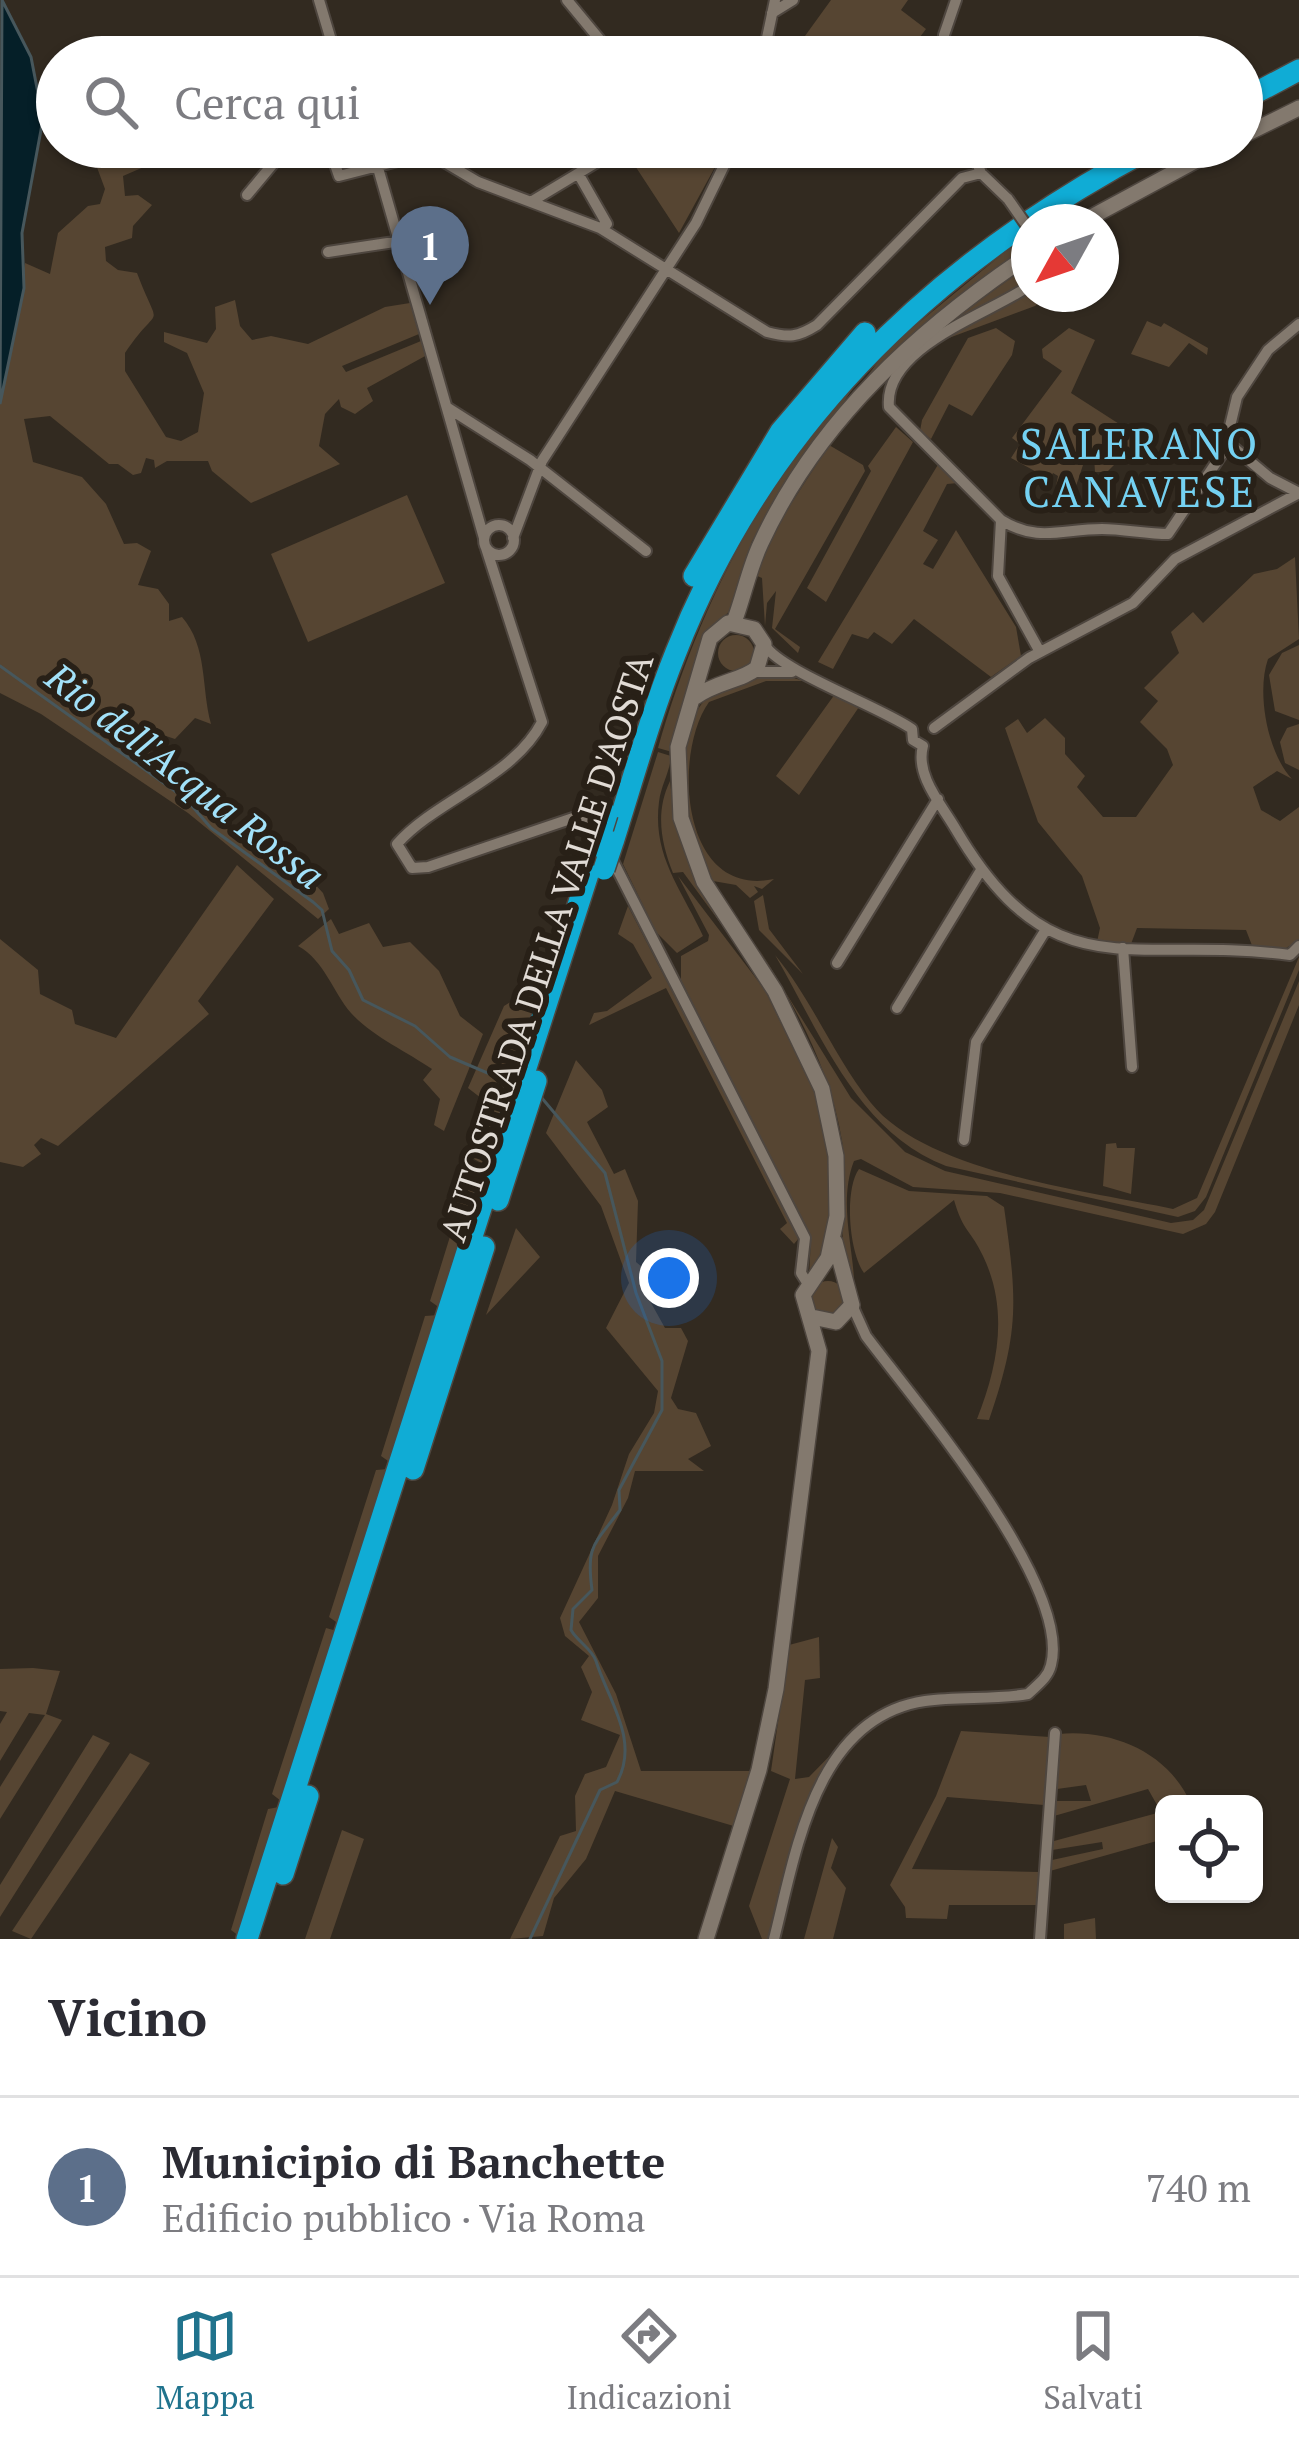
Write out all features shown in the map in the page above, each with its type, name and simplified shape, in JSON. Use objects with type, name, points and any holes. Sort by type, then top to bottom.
[{"type":"highway","points":[[1263,73],[1299,54]]},
{"type":"highway","points":[[1263,89],[1299,70]]},
{"type":"highway","name":"AUTOSTRADA DELLA VALLE D'AOSTA","points":[[552,1009],[604,869],[607,814],[681,602],[726,516],[781,431],[852,347],[933,271],[1035,196],[1085,168]]},
{"type":"highway","name":"AUTOSTRADA DELLA VALLE D'AOSTA","points":[[252,1938],[605,844],[695,608],[749,505],[814,412],[887,331],[969,261],[1043,208],[1115,168]]},
{"type":"main road","points":[[1263,125],[1299,107]]},
{"type":"main road","points":[[1115,204],[1182,168]]},
{"type":"main road","points":[[819,1351],[852,1305],[834,1240],[836,1156],[822,1089],[775,992],[704,882],[681,818],[678,747],[716,629],[734,622],[775,516],[849,406],[936,323],[1011,268]]},
{"type":"main road","points":[[695,697],[726,676],[753,672],[760,638],[749,581]]},
{"type":"main road","points":[[734,622],[760,638]]},
{"type":"main road","points":[[708,654],[726,676]]},
{"type":"main road","points":[[706,1939],[759,1770],[776,1688],[819,1351],[812,1317],[803,1303],[834,1240]]},
{"type":"main road","points":[[813,1280],[835,1275],[847,1283]]},
{"type":"main road","points":[[812,1317],[838,1321]]},
{"type":"street","points":[[319,0],[330,36]]},
{"type":"street","points":[[567,0],[597,36]]},
{"type":"street","points":[[765,36],[773,6],[793,0]]},
{"type":"street","points":[[944,36],[955,1]]},
{"type":"street","points":[[247,195],[270,168]]},
{"type":"street","points":[[336,168],[339,176],[375,168]]},
{"type":"street","points":[[380,168],[496,589],[542,722],[536,734],[496,769],[401,839],[397,844],[402,857],[412,868],[428,867],[574,815],[592,819],[805,1238],[801,1273],[813,1280]]},
{"type":"street","points":[[456,168],[478,182],[600,228],[767,332],[785,337],[798,337],[817,325],[953,185],[981,173]]},
{"type":"street","points":[[534,200],[590,168]]},
{"type":"street","points":[[496,589],[539,467],[669,267],[723,168]]},
{"type":"street","points":[[979,168],[1012,204]]},
{"type":"street","points":[[579,175],[607,224],[600,228]]},
{"type":"street","points":[[328,252],[401,241]]},
{"type":"street","points":[[1011,296],[939,335],[896,372],[888,399],[899,421],[1001,520],[1022,533],[1054,537],[1107,529],[1168,534],[1183,554]]},
{"type":"street","points":[[1168,534],[1226,441],[1238,397],[1268,350],[1299,324]]},
{"type":"street","points":[[448,408],[539,467],[646,551]]},
{"type":"street","points":[[1226,441],[1270,478],[1299,493]]},
{"type":"street","points":[[923,746],[932,742],[934,728],[1035,655],[1133,603],[1183,554],[1299,493]]},
{"type":"street","points":[[485,543],[496,526],[524,507]]},
{"type":"street","points":[[475,510],[514,538]]},
{"type":"street","points":[[1001,520],[1004,545],[998,576],[1024,621],[1035,655]]},
{"type":"street","points":[[1004,545],[1022,533]]},
{"type":"street","points":[[485,543],[505,554]]},
{"type":"street","points":[[760,638],[776,660],[913,729]]},
{"type":"street","points":[[753,672],[804,674]]},
{"type":"street","points":[[923,746],[913,740],[913,729],[920,722],[934,728]]},
{"type":"street","points":[[923,746],[921,769],[981,870],[1045,931],[1069,942],[1123,948],[1290,955],[1299,946]]},
{"type":"street","points":[[837,963],[938,799]]},
{"type":"street","points":[[897,1008],[981,870]]},
{"type":"street","points":[[964,1140],[976,1042],[1045,931]]},
{"type":"street","points":[[1123,948],[1132,1066]]},
{"type":"street","points":[[774,1939],[813,1799],[850,1741],[878,1719],[920,1701],[1028,1694],[1048,1673],[1053,1659],[1034,1586],[1008,1529],[866,1336],[852,1305]]},
{"type":"street","points":[[838,1321],[866,1336]]},
{"type":"street","points":[[1040,1939],[1055,1732]]},
{"type":"shaded area","points":[[831,0],[908,0],[901,10],[926,29],[921,36],[805,36]]},
{"type":"shaded area","points":[[97,168],[141,168],[123,176],[125,196],[138,195],[152,205],[133,226],[132,238],[105,247],[106,261],[118,270],[137,273],[153,312],[125,353],[125,371],[166,437],[181,441],[198,432],[204,393],[187,353],[164,342],[164,332],[207,343],[216,329],[215,307],[235,300],[240,326],[252,340],[271,336],[308,344],[385,307],[410,303],[419,334],[342,366],[346,372],[421,341],[427,355],[367,388],[373,401],[355,414],[341,407],[339,399],[325,414],[319,446],[340,464],[251,503],[212,471],[208,461],[167,461],[155,468],[154,460],[146,458],[141,473],[133,475],[118,464],[109,464],[50,416],[24,419],[33,462],[82,477],[106,504],[124,544],[137,543],[151,551],[138,585],[158,589],[169,604],[169,621],[182,617],[200,654],[211,724],[195,718],[175,739],[112,718],[109,727],[157,757],[179,791],[203,813],[246,836],[273,839],[323,893],[329,909],[318,919],[188,813],[41,714],[0,693],[0,404],[25,263],[50,274],[58,233],[88,206],[100,204],[105,189]]},
{"type":"shaded area","points":[[636,168],[715,168],[679,233]]},
{"type":"shaded area","points":[[1011,247],[1011,259],[929,320],[866,378],[888,348]]},
{"type":"shaded area","points":[[1011,278],[1011,292],[937,331]]},
{"type":"shaded area","points":[[1011,303],[1011,312],[1019,312],[938,342]]},
{"type":"shaded area","points":[[1147,321],[1161,327],[1164,323],[1208,348],[1207,355],[1189,343],[1169,367],[1131,354]]},
{"type":"shaded area","points":[[996,328],[1015,341],[1012,355],[972,416],[949,404],[931,439],[920,431],[922,420],[968,338]]},
{"type":"shaded area","points":[[1069,328],[1095,340],[1071,393],[1141,438],[1107,472],[1095,472],[1094,457],[1086,456],[1075,489],[1056,486],[1058,476],[1053,473],[1047,484],[1038,481],[1042,475],[1011,458],[1020,444],[1012,438],[1062,371],[1043,358],[1042,349]]},
{"type":"shaded area","points":[[857,382],[752,541],[732,609],[710,629],[672,752],[658,748],[691,650],[735,553],[791,462]]},
{"type":"shaded area","points":[[896,427],[913,442],[826,602],[807,588],[871,471],[868,466]]},
{"type":"shaded area","points":[[829,445],[863,465],[865,471],[775,629],[800,647],[798,653],[772,628],[776,591],[767,603],[765,626],[762,578],[755,575],[769,538]]},
{"type":"shaded area","points":[[939,463],[958,483],[947,484],[923,531],[938,540],[923,564],[933,569],[956,530],[1016,627],[1021,656],[991,677],[914,619],[892,644],[874,632],[868,639],[852,634],[833,669],[818,662]]},
{"type":"shaded area","points":[[407,495],[445,583],[308,642],[271,554]]},
{"type":"shaded area","points":[[1295,557],[1299,639],[1268,659],[1263,689],[1271,739],[1292,779],[1277,771],[1253,787],[1261,810],[1280,821],[1299,807],[1299,940],[1283,950],[1253,948],[1246,930],[1137,928],[1131,944],[1097,942],[1100,928],[1082,876],[1038,822],[1005,728],[1018,719],[1027,733],[1045,718],[1065,738],[1065,754],[1085,776],[1077,787],[1103,817],[1136,817],[1173,765],[1167,749],[1140,722],[1158,701],[1144,688],[1179,653],[1171,632],[1193,612],[1203,623],[1254,574],[1277,569]]},
{"type":"shaded area","points":[[736,635],[749,640],[754,653],[749,666],[736,671],[723,666],[718,653],[723,640]]},
{"type":"shaded area","points":[[1299,645],[1299,720],[1275,711],[1269,675],[1282,653]]},
{"type":"shaded area","points":[[780,674],[804,681],[766,681],[709,702],[690,754],[693,818],[703,845],[719,867],[743,879],[774,879],[762,889],[754,886],[758,892],[750,898],[736,885],[713,881],[704,863],[689,814],[685,759],[697,712],[710,695]]},
{"type":"shaded area","points":[[835,694],[859,707],[799,795],[776,776]]},
{"type":"shaded area","points":[[1299,724],[1299,770],[1285,763],[1280,742],[1287,728]]},
{"type":"shaded area","points":[[658,752],[671,756],[659,802],[664,856],[703,936],[677,953],[656,932],[623,864]]},
{"type":"shaded area","points":[[670,781],[692,866],[735,943],[683,872],[673,873],[661,827]]},
{"type":"shaded area","points":[[237,865],[274,899],[198,1001],[209,1014],[58,1146],[41,1138],[34,1145],[41,1154],[23,1167],[0,1162],[0,939],[38,970],[40,994],[72,1010],[75,1024],[116,1038]]},
{"type":"shaded area","points":[[678,876],[765,990],[816,1095],[830,1145],[829,1248],[809,1277],[811,1237],[681,980],[681,956],[708,941],[709,935]]},
{"type":"shaded area","points":[[763,895],[769,929],[803,974],[759,930],[754,901]]},
{"type":"shaded area","points":[[628,906],[799,1238],[794,1244],[780,1229],[787,1223],[666,988],[589,1025],[594,1013],[607,1011],[652,978],[633,944],[618,934]]},
{"type":"shaded area","points":[[331,919],[339,934],[369,923],[383,947],[410,942],[439,971],[460,1016],[483,1034],[444,1131],[434,1125],[440,1099],[423,1080],[432,1069],[359,1021],[315,959],[298,946]]},
{"type":"shaded area","points":[[775,955],[858,1085],[896,1127],[929,1146],[1010,1175],[1173,1209],[1197,1198],[1299,957],[1299,970],[1206,1197],[1195,1211],[1178,1217],[946,1166],[915,1150],[888,1130],[844,1077]]},
{"type":"shaded area","points":[[1299,981],[1299,1005],[1206,1224],[1183,1234],[1000,1193],[913,1187],[861,1159],[854,1161],[847,1190],[854,1279],[842,1232],[844,1157],[837,1115],[820,1063],[784,989],[851,1098],[905,1152],[945,1171],[1171,1223],[1193,1220],[1204,1210]]},
{"type":"shaded area","points":[[517,998],[536,1005],[512,1081],[500,1074],[496,1082],[509,1090],[485,1165],[474,1159],[490,1105],[468,1088],[504,1006]]},
{"type":"shaded area","points":[[576,1060],[602,1090],[608,1107],[587,1122],[614,1174],[625,1169],[638,1201],[636,1262],[665,1286],[650,1301],[665,1328],[681,1328],[688,1341],[671,1398],[678,1409],[696,1413],[711,1446],[688,1459],[704,1471],[635,1471],[628,1498],[598,1556],[598,1598],[579,1622],[616,1694],[641,1771],[754,1771],[737,1827],[615,1791],[586,1859],[554,1898],[543,1936],[510,1939],[560,1836],[576,1831],[575,1796],[585,1774],[606,1767],[620,1735],[581,1720],[592,1692],[581,1667],[589,1656],[565,1636],[560,1618],[612,1505],[629,1454],[654,1413],[658,1391],[606,1328],[629,1283],[601,1206],[546,1133]]},
{"type":"shaded area","points":[[1116,1143],[1117,1148],[1135,1148],[1131,1194],[1103,1186],[1106,1144]]},
{"type":"shaded area","points":[[859,1169],[909,1191],[987,1196],[1004,1207],[1013,1315],[1006,1362],[989,1420],[977,1419],[995,1358],[998,1317],[991,1276],[979,1247],[954,1200],[864,1273],[850,1221],[851,1191]]},
{"type":"shaded area","points":[[470,1172],[484,1172],[440,1308],[430,1301]]},
{"type":"shaded area","points":[[516,1228],[540,1257],[486,1315]]},
{"type":"shaded area","points":[[828,1281],[840,1286],[845,1298],[840,1310],[828,1315],[816,1310],[811,1298],[816,1286]]},
{"type":"shaded area","points":[[438,1315],[391,1463],[381,1456],[425,1316]]},
{"type":"shaded area","points":[[388,1469],[339,1624],[329,1617],[376,1470]]},
{"type":"shaded area","points":[[326,1628],[337,1631],[281,1801],[272,1794]]},
{"type":"shaded area","points":[[819,1637],[820,1678],[805,1680],[795,1779],[809,1777],[855,1730],[836,1751],[808,1800],[769,1939],[762,1939],[749,1906],[790,1779],[771,1771],[789,1645]]},
{"type":"shaded area","points":[[0,1669],[60,1671],[46,1714],[62,1720],[0,1819],[0,1787],[45,1715],[29,1713],[0,1761],[0,1724],[7,1712],[0,1711]]},
{"type":"shaded area","points":[[961,1731],[1050,1737],[1044,1805],[947,1797],[912,1869],[1039,1872],[1037,1905],[949,1905],[947,1919],[906,1918],[905,1907],[890,1885],[936,1796]]},
{"type":"shaded area","points":[[1079,1733],[1137,1748],[1169,1771],[1186,1795],[1155,1795],[1155,1801],[1148,1789],[1054,1816],[1055,1801],[1091,1801],[1086,1785],[1057,1789],[1059,1734]]},
{"type":"shaded area","points":[[93,1735],[110,1743],[0,1917],[0,1885]]},
{"type":"shaded area","points":[[130,1753],[150,1763],[31,1939],[12,1931]]},
{"type":"shaded area","points":[[279,1807],[239,1936],[231,1930],[268,1809]]},
{"type":"shaded area","points":[[1155,1814],[1155,1842],[1050,1871],[1052,1860],[1103,1849],[1102,1842],[1052,1850],[1054,1841]]},
{"type":"shaded area","points":[[342,1830],[364,1839],[330,1939],[305,1939]]},
{"type":"shaded area","points":[[832,1838],[838,1847],[831,1868],[846,1888],[833,1939],[804,1939]]},
{"type":"shaded area","points":[[1095,1918],[1096,1939],[1064,1939],[1064,1924]]},
{"type":"water","points":[[2,0],[31,57],[36,83],[36,157],[22,233],[24,288],[0,404]]},
{"type":"waterway","name":"Rio dell'Acqua Rossa","points":[[0,666],[186,799],[211,828],[322,910],[332,951],[349,970],[363,1000],[415,1026],[450,1057],[511,1083]]},
{"type":"waterway","name":"Rio dell'Acqua Rossa","points":[[530,1939],[600,1790],[617,1782],[623,1766],[620,1720],[594,1657],[571,1630],[573,1609],[592,1590],[594,1546],[620,1510],[619,1490],[662,1410],[662,1361],[636,1293],[605,1173],[541,1097]]},
{"type":"place","name":"Municipio di Banchette","points":[[430,305]]},
{"type":"district","name":"SALERANO CANAVESE","points":[[1140,467]]}]
